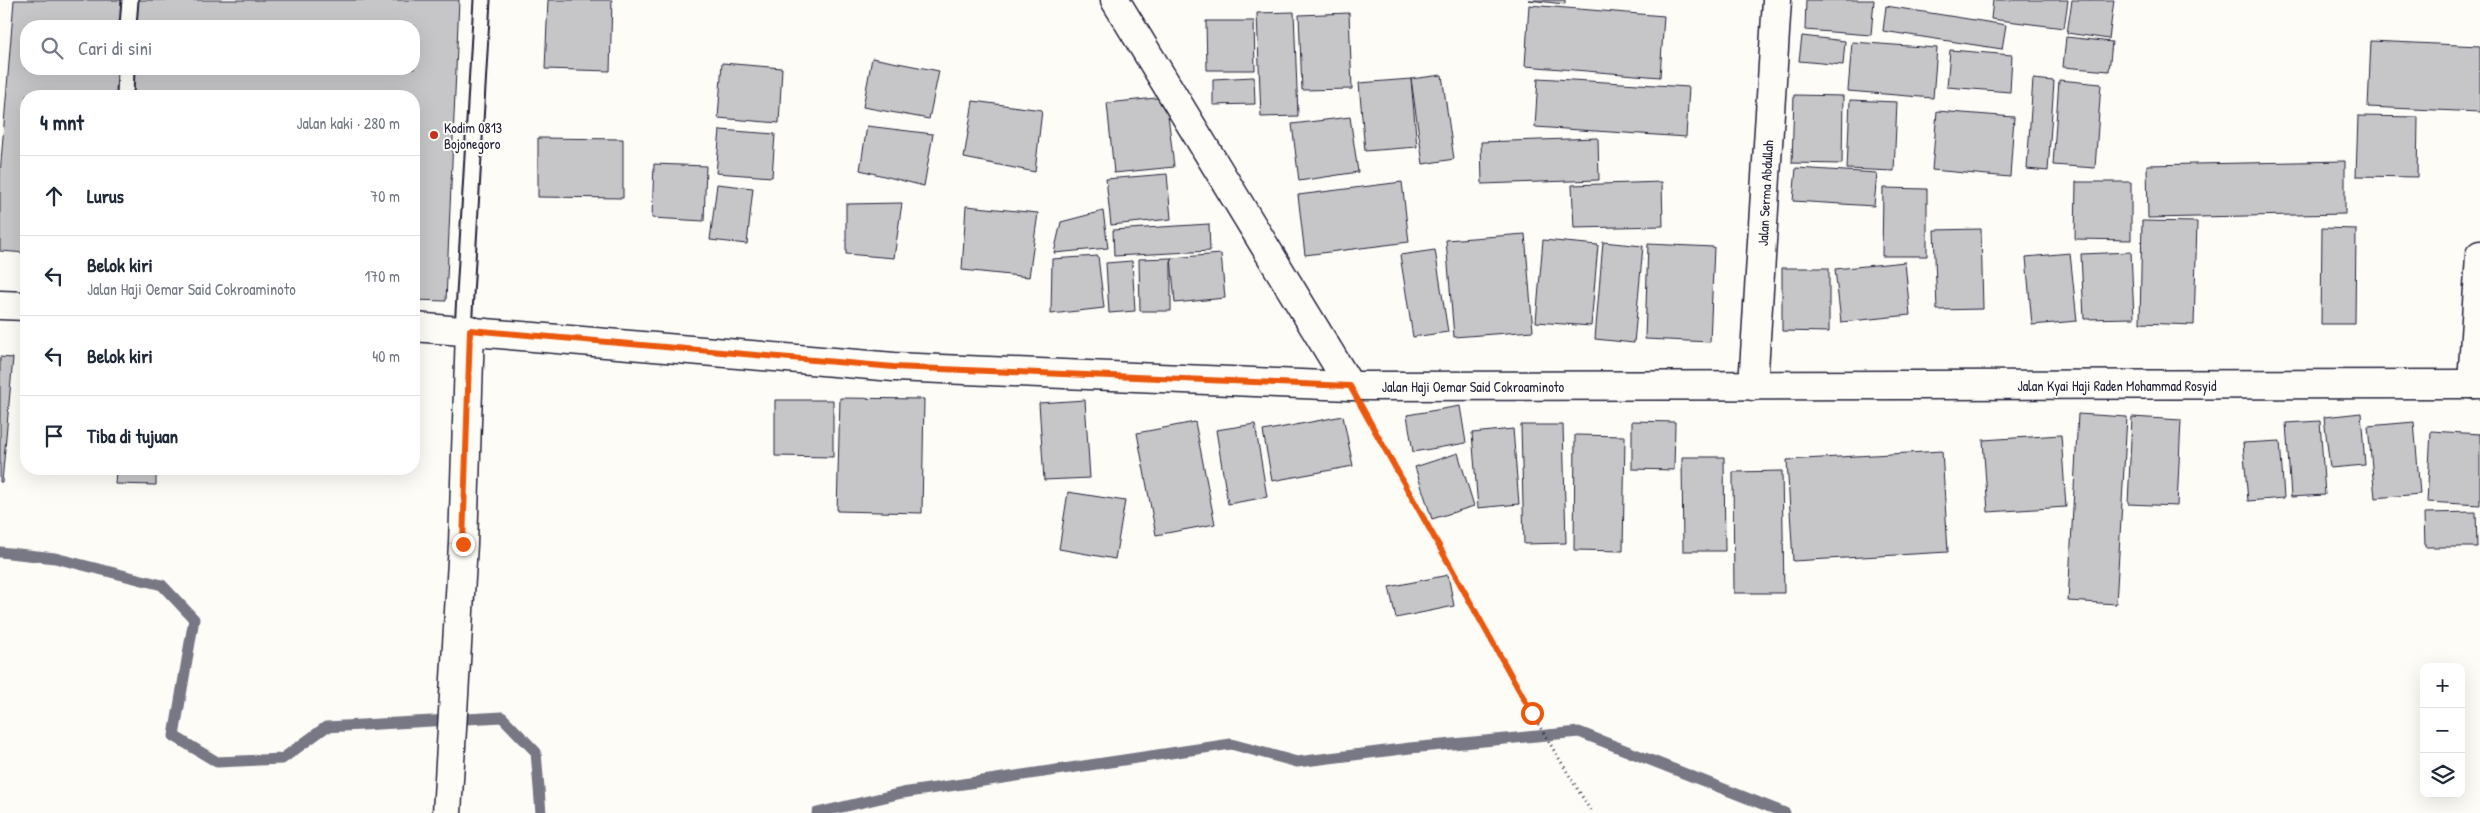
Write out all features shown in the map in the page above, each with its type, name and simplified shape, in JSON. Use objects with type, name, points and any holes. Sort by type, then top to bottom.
[{"type":"main road","name":"Jalan Serma Abdullah","points":[[1753,386],[1777,0]]},
{"type":"main road","points":[[1123,3],[1350,386]]},
{"type":"main road","points":[[2476,384],[2480,255]]},
{"type":"main road","points":[[0,305],[20,306]]},
{"type":"main road","name":"Jalan Haji Oemar Said Cokroaminoto","points":[[420,327],[894,367],[1350,386],[1753,386]]},
{"type":"main road","points":[[447,813],[463,544],[467,330]]},
{"type":"main road","name":"Jalan Kyai Haji Raden Mohammad Rosyid","points":[[1753,386],[2476,384]]},
{"type":"lane","points":[[128,20],[130,0]]},
{"type":"lane","points":[[467,330],[482,0]]},
{"type":"lane","points":[[125,90],[126,75]]},
{"type":"path","points":[[1350,386],[1532,713],[1592,813]]},
{"type":"building","name":"Kodim 0813 Bojonegoro","points":[[14,0],[459,0],[446,301],[420,300],[420,90],[20,90],[20,253],[0,251],[0,174]]},
{"type":"building","points":[[548,0],[612,0],[610,71],[545,69]]},
{"type":"building","points":[[1528,0],[1565,0],[1565,4]]},
{"type":"building","points":[[1806,0],[1874,0],[1871,35],[1805,30]]},
{"type":"building","points":[[1993,0],[2068,0],[2064,28],[1991,19]]},
{"type":"building","points":[[2072,0],[2114,0],[2109,39],[2067,33]]},
{"type":"building","points":[[1529,5],[1664,16],[1660,77],[1525,66]]},
{"type":"building","points":[[1886,6],[2006,25],[2002,49],[1883,31]]},
{"type":"building","points":[[1294,12],[1298,116],[1261,117],[1257,13]]},
{"type":"building","points":[[1349,13],[1352,89],[1302,90],[1299,15]]},
{"type":"building","points":[[1206,21],[1254,21],[1255,70],[1207,70]]},
{"type":"building","points":[[1802,36],[1845,41],[1843,65],[1799,61]]},
{"type":"building","points":[[2066,37],[2112,42],[2109,71],[2063,67]]},
{"type":"building","points":[[2371,41],[2480,46],[2480,112],[2368,107]]},
{"type":"building","points":[[1852,42],[1937,48],[1933,98],[1848,91]]},
{"type":"building","points":[[1950,50],[2012,55],[2010,92],[1947,87]]},
{"type":"building","points":[[872,58],[939,71],[929,119],[863,107]]},
{"type":"building","points":[[722,63],[782,68],[779,123],[718,118]]},
{"type":"building","points":[[1442,75],[1454,159],[1423,164],[1411,79]]},
{"type":"building","points":[[1254,77],[1255,104],[1213,105],[1213,79]]},
{"type":"building","points":[[1538,78],[1689,87],[1686,137],[1535,127]]},
{"type":"building","points":[[1411,79],[1417,147],[1365,151],[1359,83]]},
{"type":"building","points":[[2033,79],[2054,81],[2048,171],[2027,169]]},
{"type":"building","points":[[2059,80],[2101,84],[2095,168],[2053,165]]},
{"type":"building","points":[[1794,95],[1843,96],[1842,164],[1792,163]]},
{"type":"building","points":[[1166,97],[1174,167],[1114,173],[1107,103]]},
{"type":"building","points":[[1850,100],[1897,102],[1894,171],[1847,169]]},
{"type":"building","points":[[973,101],[1042,110],[1035,172],[964,158]]},
{"type":"building","points":[[1937,111],[2014,117],[2010,177],[1932,170]]},
{"type":"building","points":[[2358,116],[2418,117],[2417,177],[2356,176]]},
{"type":"building","points":[[1350,117],[1358,172],[1299,181],[1292,124]]},
{"type":"building","points":[[867,126],[933,134],[924,186],[860,170]]},
{"type":"building","points":[[720,130],[775,134],[772,177],[716,173]]},
{"type":"building","points":[[538,138],[623,139],[623,198],[538,197]]},
{"type":"building","points":[[1598,138],[1599,180],[1482,184],[1481,142]]},
{"type":"building","points":[[2345,161],[2345,214],[2148,218],[2147,165]]},
{"type":"building","points":[[654,164],[706,166],[704,221],[652,218]]},
{"type":"building","points":[[1796,168],[1877,173],[1874,206],[1793,201]]},
{"type":"building","points":[[1167,174],[1171,219],[1111,225],[1106,179]]},
{"type":"building","points":[[1402,182],[1409,242],[1305,255],[1298,195]]},
{"type":"building","points":[[1662,182],[1663,226],[1574,228],[1572,185]]},
{"type":"building","points":[[2076,182],[2131,182],[2131,240],[2075,239]]},
{"type":"building","points":[[717,184],[753,188],[747,244],[710,240]]},
{"type":"building","points":[[1883,188],[1927,189],[1927,256],[1882,256]]},
{"type":"building","points":[[902,203],[894,258],[846,254],[846,204]]},
{"type":"building","points":[[966,206],[1038,213],[1029,277],[962,270]]},
{"type":"building","points":[[1103,211],[1108,248],[1054,253],[1061,222]]},
{"type":"building","points":[[2142,221],[2197,222],[2194,325],[2140,323]]},
{"type":"building","points":[[1209,224],[1210,251],[1114,256],[1113,230]]},
{"type":"building","points":[[2322,228],[2356,229],[2355,324],[2321,324]]},
{"type":"building","points":[[1981,229],[1983,309],[1937,310],[1934,230]]},
{"type":"building","points":[[1525,234],[1533,331],[1454,337],[1446,240]]},
{"type":"building","points":[[1543,240],[1598,245],[1591,326],[1536,322]]},
{"type":"building","points":[[1603,242],[1643,246],[1634,343],[1595,339]]},
{"type":"building","points":[[1648,244],[1714,247],[1710,342],[1645,339]]},
{"type":"building","points":[[1435,250],[1448,332],[1413,337],[1400,255]]},
{"type":"building","points":[[2131,252],[2134,318],[2084,319],[2081,254]]},
{"type":"building","points":[[2070,253],[2077,321],[2032,325],[2026,257]]},
{"type":"building","points":[[1221,254],[1225,298],[1175,303],[1171,258]]},
{"type":"building","points":[[1098,256],[1104,308],[1051,314],[1052,259]]},
{"type":"building","points":[[1171,258],[1171,311],[1140,311],[1139,259]]},
{"type":"building","points":[[1132,261],[1135,311],[1109,313],[1106,263]]},
{"type":"building","points":[[1905,262],[1910,315],[1841,322],[1835,269]]},
{"type":"building","points":[[1782,268],[1829,268],[1829,332],[1782,331]]},
{"type":"building","points":[[0,357],[13,358],[2,482],[0,482]]},
{"type":"building","points":[[840,398],[924,399],[922,513],[837,511]]},
{"type":"building","points":[[775,400],[833,400],[833,457],[775,456]]},
{"type":"building","points":[[1085,400],[1090,478],[1044,480],[1039,403]]},
{"type":"building","points":[[1460,406],[1466,443],[1413,452],[1407,415]]},
{"type":"building","points":[[2361,413],[2365,465],[2330,468],[2324,417]]},
{"type":"building","points":[[2078,414],[2127,417],[2116,604],[2068,601]]},
{"type":"building","points":[[1343,416],[1353,466],[1272,481],[1263,431]]},
{"type":"building","points":[[2132,417],[2181,420],[2177,506],[2128,504]]},
{"type":"building","points":[[1632,421],[1675,422],[1674,470],[1632,469]]},
{"type":"building","points":[[2320,421],[2325,495],[2291,497],[2286,423]]},
{"type":"building","points":[[1195,422],[1215,524],[1156,535],[1137,433]]},
{"type":"building","points":[[2414,422],[2420,494],[2375,498],[2368,426]]},
{"type":"building","points":[[1255,424],[1267,497],[1228,504],[1216,430]]},
{"type":"building","points":[[1521,425],[1563,425],[1566,543],[1524,544]]},
{"type":"building","points":[[1513,429],[1519,504],[1478,508],[1472,433]]},
{"type":"building","points":[[2431,431],[2480,434],[2480,505],[2427,502]]},
{"type":"building","points":[[1575,435],[1625,436],[1623,551],[1574,550]]},
{"type":"building","points":[[2061,435],[2066,507],[1988,512],[1983,440]]},
{"type":"building","points":[[2280,441],[2284,498],[2248,501],[2243,443]]},
{"type":"building","points":[[1942,451],[1948,552],[1793,561],[1787,460]]},
{"type":"building","points":[[1458,453],[1474,506],[1432,519],[1415,467]]},
{"type":"building","points":[[1682,457],[1724,457],[1725,551],[1683,551]]},
{"type":"building","points":[[1782,471],[1784,593],[1734,593],[1733,472]]},
{"type":"building","points":[[116,475],[156,475],[156,485],[115,484]]},
{"type":"building","points":[[1068,492],[1125,501],[1115,559],[1059,549]]},
{"type":"building","points":[[2476,512],[2477,547],[2425,547],[2424,513]]},
{"type":"building","points":[[1448,575],[1454,606],[1396,618],[1389,587]]},
{"type":"waterway","points":[[0,552],[55,558],[162,585],[194,619],[174,736],[217,762],[282,759],[326,727],[502,717],[536,752],[541,813]]},
{"type":"waterway","points":[[817,813],[902,793],[1231,744],[1297,762],[1410,748],[1579,732],[1785,813]]},
{"type":"place","name":"Kodim 0813 Bojonegoro","points":[[434,135]]},
{"type":"route","points":[[463,544],[470,330],[894,367],[1350,386],[1532,713]]}]
